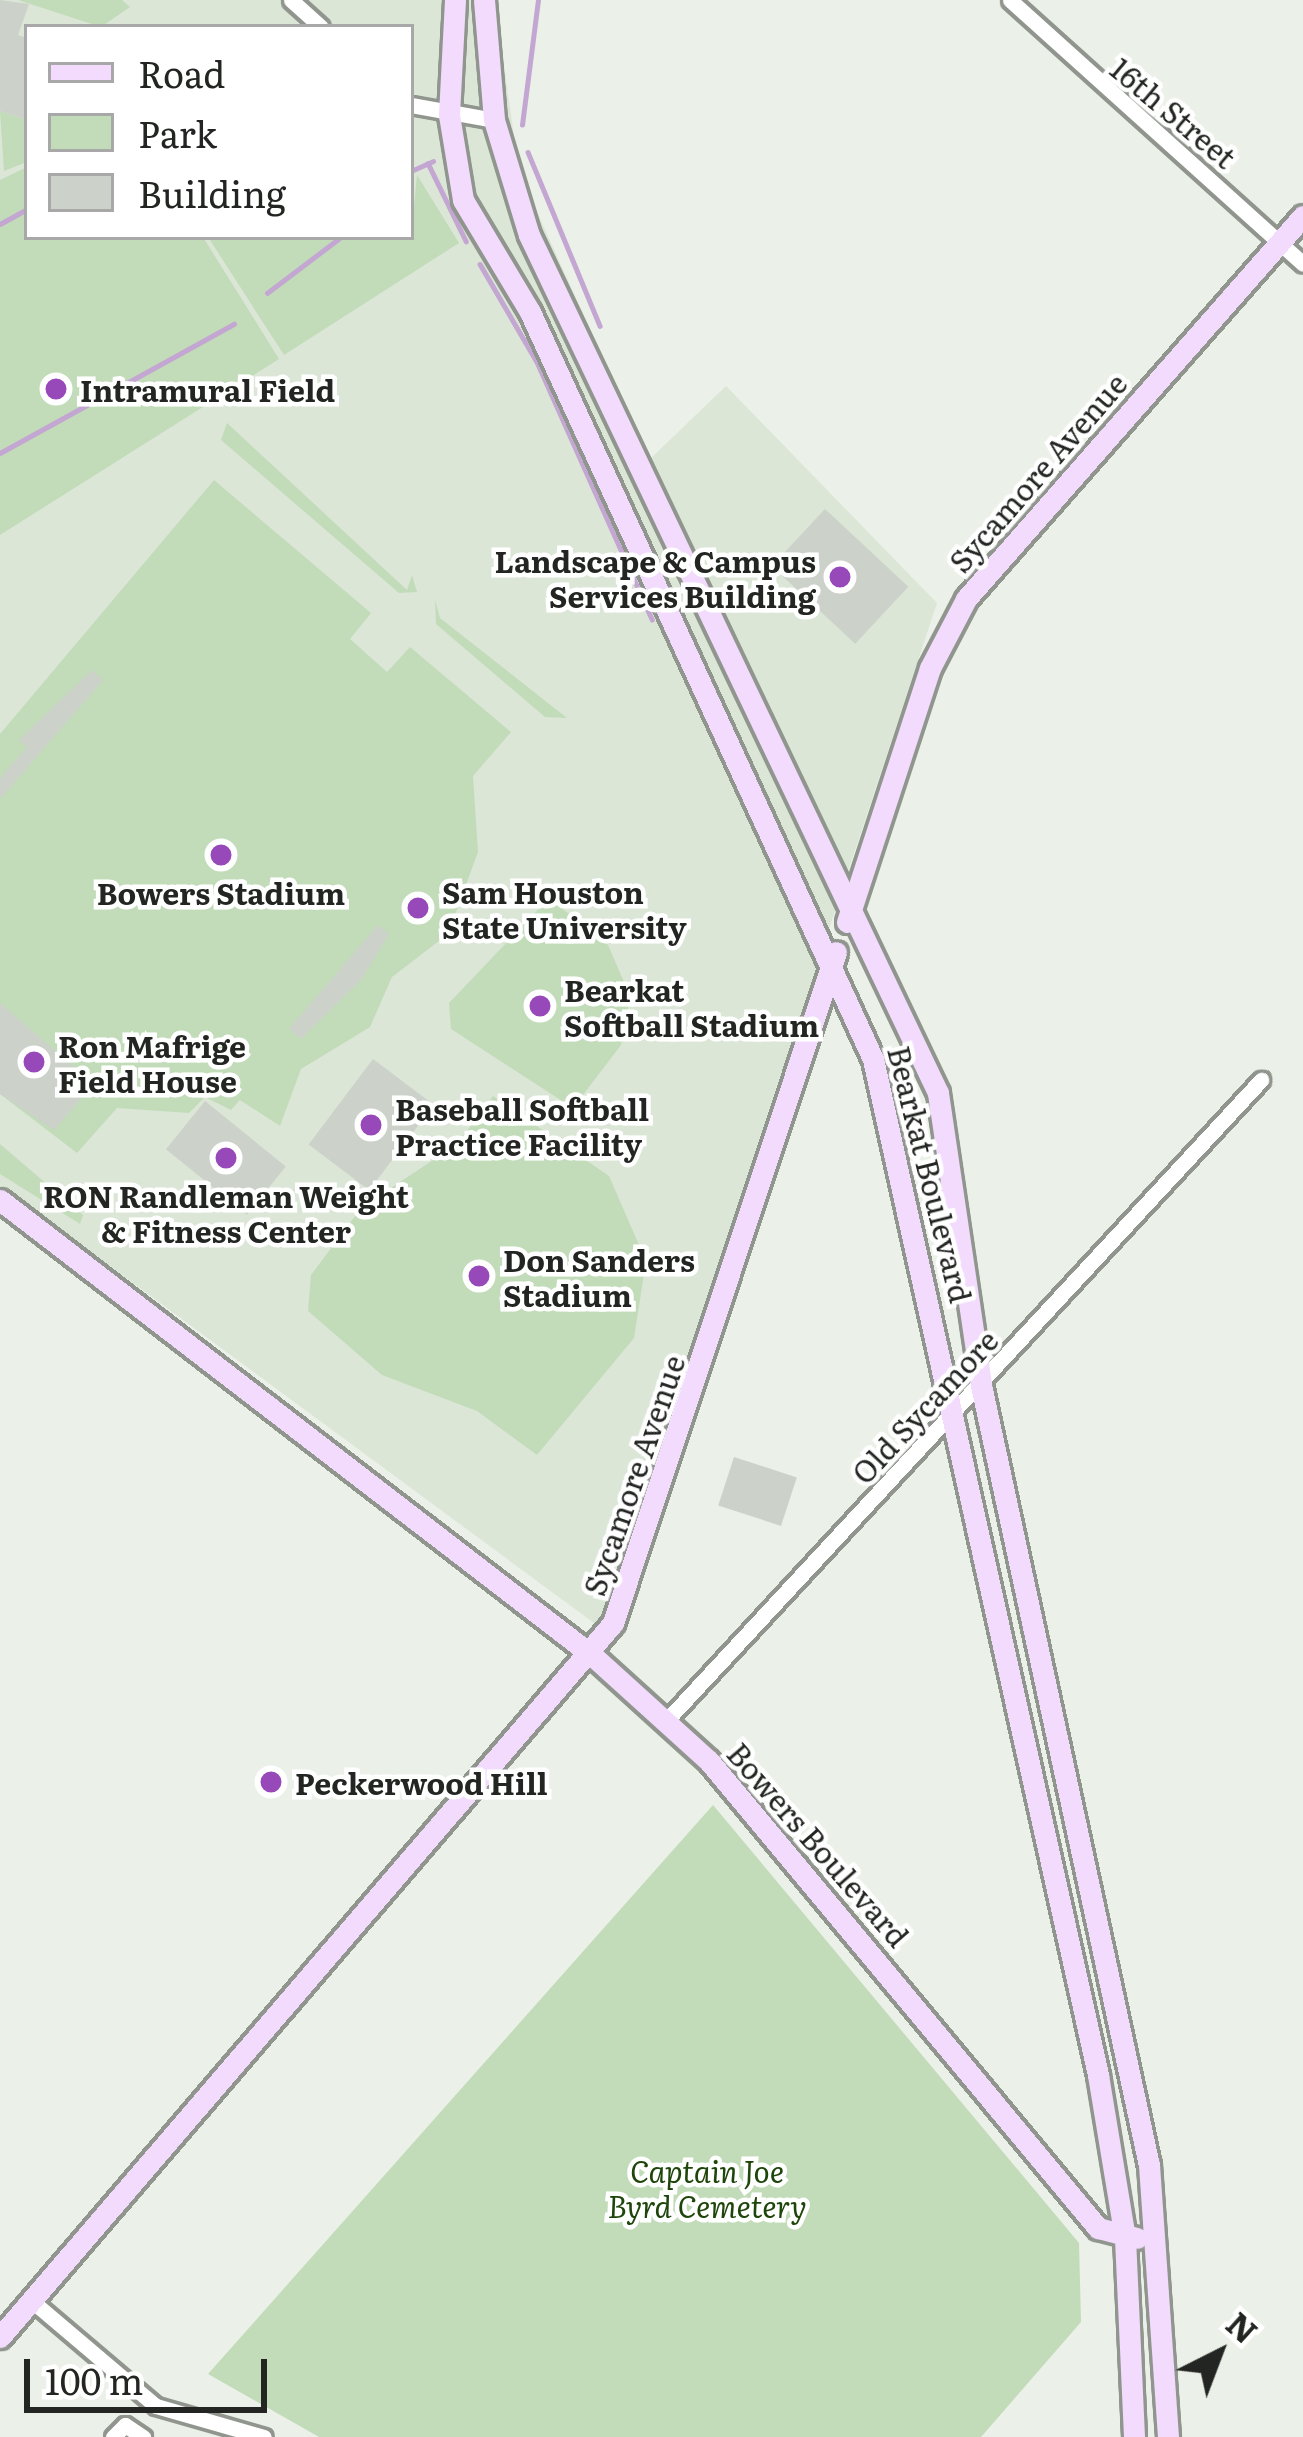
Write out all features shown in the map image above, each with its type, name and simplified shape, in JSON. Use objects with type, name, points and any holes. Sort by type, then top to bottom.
[{"type":"street","points":[[291,0],[318,24]]},
{"type":"street","name":"Bearkat Boulevard","points":[[455,0],[449,115],[463,200],[530,312],[834,958],[873,1059],[957,1411],[1125,2238],[1134,2437]]},
{"type":"street","name":"Bearkat Boulevard","points":[[484,0],[494,120],[529,235],[848,918],[905,1009],[938,1093],[981,1385],[1158,2238],[1168,2437]]},
{"type":"street","name":"16th Street","points":[[1010,0],[1303,264]]},
{"type":"street","points":[[414,106],[494,120]]},
{"type":"street","name":"Sycamore Avenue","points":[[0,2337],[593,1656],[628,1592],[930,668],[966,599],[1303,216]]},
{"type":"street","name":"Old Sycamore","points":[[666,1721],[1261,1080]]},
{"type":"street","name":"Bowers Boulevard","points":[[0,1200],[593,1656],[666,1721],[755,1808],[1098,2228],[1125,2238]]},
{"type":"street","points":[[1125,2238],[1158,2238]]},
{"type":"street","points":[[32,2300],[156,2406],[264,2437]]},
{"type":"street","points":[[113,2437],[125,2425],[143,2437]]},
{"type":"shaded area","name":"Sam Houston State University","points":[[0,0],[495,0],[519,172],[649,460],[726,386],[937,603],[598,1626],[0,1185]]},
{"type":"green space","points":[[18,0],[122,0],[130,7],[105,24]]},
{"type":"green space","points":[[0,111],[24,119],[24,163],[4,171]]},
{"type":"green space","points":[[24,168],[24,240],[205,240],[279,359],[0,535],[0,180]]},
{"type":"green space","points":[[417,175],[459,243],[284,355],[210,240],[414,240]]},
{"type":"green space","points":[[227,423],[407,590],[412,575],[417,592],[399,593],[221,440]]},
{"type":"green space","name":"Bowers Stadium","points":[[214,480],[371,613],[350,639],[387,672],[410,647],[511,732],[473,776],[478,852],[448,934],[392,977],[370,1027],[301,1069],[280,1126],[240,1100],[231,1110],[205,1097],[189,1113],[117,1108],[77,1153],[0,1094],[0,734]]},
{"type":"green space","points":[[435,600],[440,618],[567,718],[545,717],[436,624]]},
{"type":"green space","name":"Bearkat Softball Stadium","points":[[549,898],[608,945],[630,996],[621,1045],[573,1108],[451,1029],[449,1003]]},
{"type":"green space","name":"Don Sanders Stadium","points":[[493,1096],[609,1176],[646,1261],[634,1338],[537,1455],[477,1411],[382,1375],[308,1311],[311,1275],[361,1208],[457,1144]]},
{"type":"green space","points":[[0,1144],[83,1215],[80,1224],[0,1174]]},
{"type":"green space","name":"Captain Joe Byrd Cemetery","points":[[713,1805],[1079,2243],[1081,2322],[981,2437],[319,2437],[208,2374]]},
{"type":"building","points":[[0,0],[29,4],[18,35],[24,37],[24,119],[0,111]]},
{"type":"building","name":"Landscape & Campus Services Building","points":[[825,509],[908,587],[855,644],[772,566]]},
{"type":"building","points":[[92,670],[103,680],[0,799],[0,778],[27,747],[19,740]]},
{"type":"building","points":[[378,925],[389,934],[361,980],[301,1039],[289,1029]]},
{"type":"building","name":"Ron Mafrige Field House","points":[[0,1003],[82,1074],[69,1088],[81,1099],[54,1130],[0,1094]]},
{"type":"building","name":"Baseball Softball Practice Facility","points":[[373,1059],[434,1105],[369,1190],[309,1144]]},
{"type":"building","name":"RON Randleman Weight & Fitness Center","points":[[205,1101],[286,1166],[247,1215],[166,1149]]},
{"type":"building","points":[[734,1457],[797,1477],[781,1526],[718,1506]]},
{"type":"waterway","points":[[522,125],[538,0]]},
{"type":"waterway","points":[[528,152],[600,326]]},
{"type":"waterway","points":[[414,170],[433,161]]},
{"type":"waterway","points":[[428,163],[466,241]]},
{"type":"waterway","points":[[0,224],[24,211]]},
{"type":"waterway","points":[[267,293],[337,240]]},
{"type":"waterway","points":[[480,264],[537,362],[652,619]]},
{"type":"waterway","points":[[0,453],[234,324]]},
{"type":"place","name":"Intramural Field","points":[[56,389]]},
{"type":"place","name":"Landscape & Campus Services Building","points":[[840,577]]},
{"type":"place","name":"Bowers Stadium","points":[[221,855]]},
{"type":"place","name":"Sam Houston State University","points":[[418,908]]},
{"type":"place","name":"Bearkat Softball Stadium","points":[[540,1006]]},
{"type":"place","name":"Ron Mafrige Field House","points":[[34,1062]]},
{"type":"place","name":"Baseball Softball Practice Facility","points":[[371,1125]]},
{"type":"place","name":"RON Randleman Weight & Fitness Center","points":[[226,1158]]},
{"type":"place","name":"Don Sanders Stadium","points":[[479,1276]]},
{"type":"place","name":"Peckerwood Hill","points":[[271,1782]]}]
